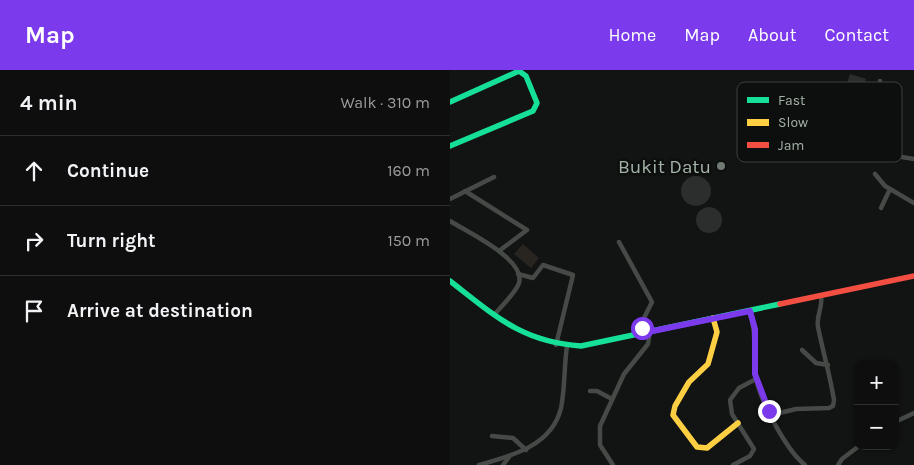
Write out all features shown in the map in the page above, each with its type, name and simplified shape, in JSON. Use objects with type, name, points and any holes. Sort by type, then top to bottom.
[{"type":"street","points":[[450,102],[519,71],[526,76],[538,103],[533,111],[450,146]]},
{"type":"street","points":[[875,174],[890,189],[914,203]]},
{"type":"street","points":[[450,199],[494,177]]},
{"type":"street","points":[[881,208],[890,189]]},
{"type":"street","points":[[465,191],[527,230],[499,251]]},
{"type":"street","points":[[450,221],[499,251],[512,263],[518,274],[517,288],[495,314]]},
{"type":"street","points":[[618,242],[652,302],[644,318],[643,333]]},
{"type":"street","points":[[518,274],[533,278],[543,265],[573,275],[556,345]]},
{"type":"street","points":[[450,281],[519,332],[534,340],[556,345],[590,346],[643,333],[914,276]]},
{"type":"street","points":[[771,415],[796,409],[832,408],[834,400],[828,365],[818,327],[822,304],[821,296]]},
{"type":"street","points":[[750,311],[755,329],[756,379],[771,415],[791,450],[805,465]]},
{"type":"street","points":[[713,318],[717,332],[708,364],[689,382],[675,406],[673,415],[697,447],[702,449],[707,448],[738,423]]},
{"type":"street","points":[[613,465],[600,446],[600,426],[627,370],[648,344],[650,332]]},
{"type":"street","points":[[483,464],[526,450],[543,437],[560,410],[567,346]]},
{"type":"street","points":[[802,350],[816,363],[828,365]]},
{"type":"street","points":[[733,465],[750,456],[754,451],[730,408],[730,400],[742,386],[756,379]]},
{"type":"street","points":[[590,391],[597,391],[612,399]]},
{"type":"street","points":[[899,420],[914,413]]},
{"type":"street","points":[[492,436],[514,438],[526,450]]},
{"type":"street","points":[[838,465],[842,459],[854,450]]},
{"type":"street","points":[[503,465],[510,456]]},
{"type":"shaded area","points":[[523,244],[539,258],[531,268],[514,254]]},
{"type":"building","points":[[850,74],[866,79],[865,82],[847,82]]},
{"type":"building","points":[[696,176],[706,181],[711,191],[706,201],[696,206],[686,201],[681,191],[686,181]]},
{"type":"building","points":[[709,207],[718,211],[722,220],[718,229],[709,233],[700,229],[696,220],[700,211]]},
{"type":"traffic: fast","points":[[450,102],[519,71],[526,76],[537,103],[533,111],[450,146]]},
{"type":"traffic: fast","points":[[450,281],[496,316],[525,333],[542,339],[581,346],[780,304]]},
{"type":"traffic: slow","points":[[713,318],[717,332],[708,364],[689,382],[675,406],[673,415],[697,447],[707,448],[738,423]]},
{"type":"traffic: jam","points":[[780,304],[914,276]]},
{"type":"place","name":"Bukit Datu","points":[[721,166]]},
{"type":"route","points":[[642,328],[643,333],[750,311],[755,329],[755,374],[769,411]]}]
